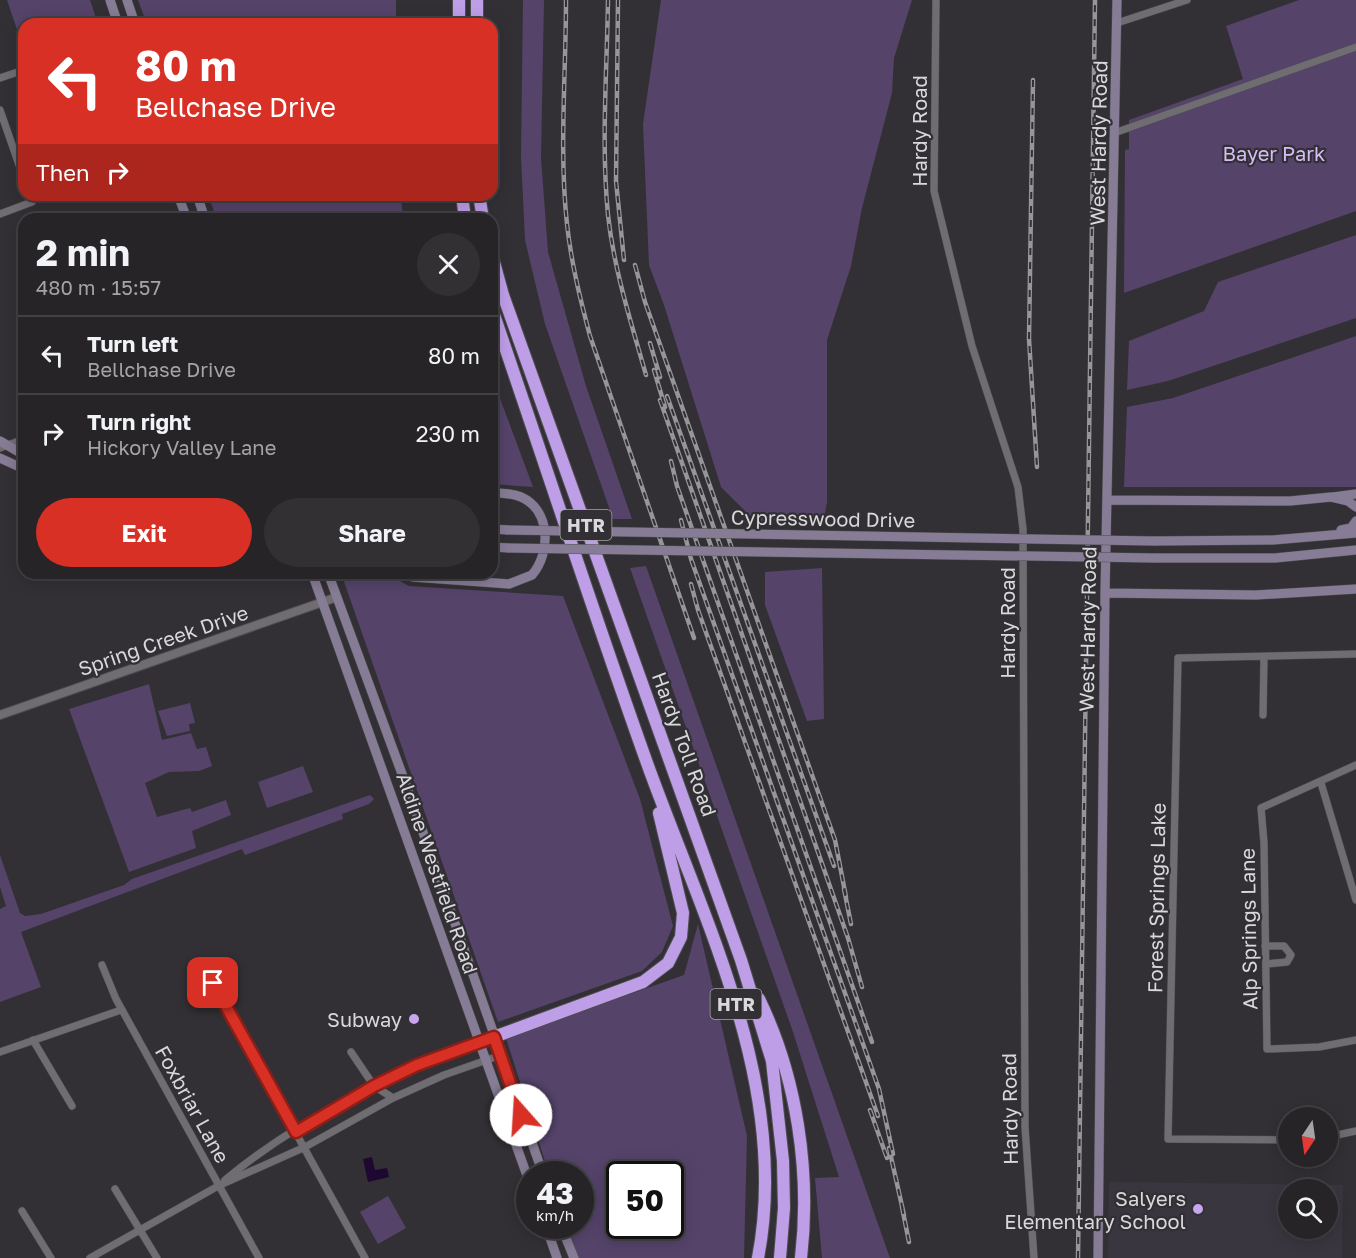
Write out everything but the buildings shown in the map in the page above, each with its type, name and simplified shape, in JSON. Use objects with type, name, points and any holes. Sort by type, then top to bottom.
[{"type":"highway","points":[[459,0],[459,18]]},
{"type":"highway","points":[[477,0],[477,18]]},
{"type":"highway","name":"Hardy Toll Road","points":[[498,277],[741,960],[772,1061],[783,1161],[784,1208],[780,1258]]},
{"type":"highway","name":"Hardy Toll Road","points":[[498,327],[647,762],[724,965],[747,1039],[760,1112],[764,1169],[761,1241],[758,1258]]},
{"type":"highway","points":[[494,1037],[643,982],[662,970],[674,955],[681,937],[683,913],[647,762]]},
{"type":"highway","points":[[741,960],[768,1017],[796,1111],[804,1203],[801,1258]]},
{"type":"main road","points":[[110,0],[116,18]]},
{"type":"main road","points":[[127,0],[133,18]]},
{"type":"main road","name":"West Hardy Road","points":[[1098,1258],[1105,592],[1117,132],[1117,0]]},
{"type":"main road","points":[[2,445],[18,452]]},
{"type":"main road","points":[[0,458],[18,466]]},
{"type":"main road","points":[[1107,500],[1290,501],[1331,497],[1343,493],[1356,494]]},
{"type":"main road","points":[[440,579],[509,584],[532,575],[544,555],[545,538],[542,517],[537,509],[524,498],[498,494]]},
{"type":"main road","points":[[1331,497],[1348,501],[1356,507]]},
{"type":"main road","points":[[1273,540],[1351,528],[1356,521]]},
{"type":"main road","name":"Cypresswood Drive","points":[[498,530],[1154,541],[1273,540]]},
{"type":"main road","points":[[1273,540],[1356,533]]},
{"type":"main road","name":"Cypresswood Drive","points":[[498,547],[1153,558],[1309,556]]},
{"type":"main road","points":[[1309,556],[1356,550]]},
{"type":"main road","points":[[1309,556],[1356,558]]},
{"type":"main road","name":"Aldine Westfield Road","points":[[314,579],[522,1161]]},
{"type":"main road","name":"Aldine Westfield Road","points":[[330,579],[412,801],[538,1161]]},
{"type":"main road","points":[[1330,591],[1356,584]]},
{"type":"main road","points":[[1105,592],[1256,595],[1356,589]]},
{"type":"main road","points":[[359,702],[375,698]]},
{"type":"main road","points":[[395,807],[412,801]]},
{"type":"main road","points":[[431,909],[448,904]]},
{"type":"main road","points":[[550,1239],[557,1258]]},
{"type":"main road","points":[[566,1239],[573,1258]]},
{"type":"street","name":"Hardy Road","points":[[936,0],[934,191],[972,346],[1018,487],[1023,529],[1025,1127],[1034,1258]]},
{"type":"street","points":[[1117,23],[1187,0]]},
{"type":"street","points":[[1117,132],[1356,47]]},
{"type":"street","points":[[0,78],[18,72]]},
{"type":"street","points":[[0,110],[2,124],[18,164]]},
{"type":"street","points":[[0,214],[27,201]]},
{"type":"street","points":[[2,445],[18,441]]},
{"type":"street","name":"Spring Creek Drive","points":[[0,715],[337,597]]},
{"type":"street","points":[[1263,715],[1264,657],[1356,654]]},
{"type":"street","name":"Forest Springs Lake","points":[[1264,657],[1178,658],[1168,1139],[1278,1140]]},
{"type":"street","points":[[1356,765],[1321,783],[1356,900]]},
{"type":"street","name":"Alp Springs Lane","points":[[1321,783],[1261,808],[1264,843],[1267,1050],[1319,1047],[1356,1041]]},
{"type":"street","points":[[1265,946],[1284,946],[1291,955],[1287,962],[1266,964]]},
{"type":"street","name":"Foxbriar Lane","points":[[102,965],[121,1010],[259,1258]]},
{"type":"street","points":[[213,983],[365,1258]]},
{"type":"street","points":[[0,1052],[121,1010]]},
{"type":"street","points":[[220,1185],[241,1167],[374,1086],[417,1065],[494,1037]]},
{"type":"street","points":[[33,1040],[72,1106]]},
{"type":"street","points":[[351,1052],[374,1086],[393,1098]]},
{"type":"street","points":[[90,1258],[220,1185],[305,1147],[393,1098],[444,1075],[501,1055]]},
{"type":"street","points":[[1338,1135],[1356,1131]]},
{"type":"street","points":[[115,1189],[141,1228],[157,1258]]},
{"type":"street","points":[[22,1211],[51,1258]]},
{"type":"shaded area","points":[[372,1157],[375,1170],[387,1168],[389,1177],[368,1182],[363,1159]]},
{"type":"shaded area","name":"Salyers Elementary School","points":[[1109,1182],[1278,1184],[1278,1239],[1338,1239],[1338,1185],[1343,1185],[1342,1258],[1108,1258]]},
{"type":"green space","points":[[7,0],[90,0],[96,18],[18,18],[18,32]]},
{"type":"green space","points":[[138,0],[396,0],[396,18],[145,18]]},
{"type":"green space","points":[[523,0],[544,0],[541,158],[548,252],[586,386],[632,519],[613,519],[545,324],[525,240],[521,156]]},
{"type":"green space","points":[[661,0],[912,0],[894,58],[892,93],[862,208],[851,266],[827,340],[827,502],[824,519],[755,521],[721,487],[664,305],[649,265],[643,124]]},
{"type":"green space","name":"Bayer Park","points":[[1299,0],[1356,0],[1356,211],[1124,293],[1125,150],[1129,149],[1129,120],[1243,79],[1226,26]]},
{"type":"green space","points":[[210,201],[402,201],[402,213],[215,213]]},
{"type":"green space","points":[[1356,235],[1356,318],[1168,381],[1127,390],[1129,341],[1204,311],[1218,282]]},
{"type":"green space","points":[[1356,336],[1356,487],[1124,487],[1127,407],[1173,398]]},
{"type":"green space","points":[[498,393],[533,487],[498,484]]},
{"type":"green space","points":[[646,566],[890,1258],[822,1258],[815,1178],[839,1177],[793,1032],[630,568]]},
{"type":"green space","points":[[822,568],[824,719],[807,721],[765,605],[765,572]]},
{"type":"green space","points":[[343,579],[396,579],[409,586],[563,596],[640,799],[673,926],[662,952],[642,971],[498,1022]]},
{"type":"green space","points":[[149,684],[162,740],[191,733],[197,749],[206,747],[212,766],[199,771],[169,772],[145,783],[157,817],[190,808],[192,812],[226,800],[231,815],[192,831],[196,848],[129,872],[69,709]]},
{"type":"green space","points":[[190,703],[195,723],[189,724],[190,731],[167,736],[158,711]]},
{"type":"green space","points":[[303,766],[313,792],[267,808],[258,782]]},
{"type":"green space","points":[[370,795],[374,799],[369,804],[342,814],[343,819],[245,855],[242,849],[21,932],[41,987],[0,1002],[0,909],[6,906],[0,887],[0,855],[20,913],[25,916],[41,914],[124,885],[132,879]]},
{"type":"green space","points":[[698,924],[747,1136],[744,1258],[578,1258],[571,1239],[594,1239],[594,1161],[545,1161],[506,1038],[684,975]]},
{"type":"green space","points":[[388,1196],[406,1228],[378,1244],[360,1212]]},
{"type":"railway","points":[[566,0],[563,168],[573,266],[590,336],[694,638]]},
{"type":"railway","points":[[608,0],[605,134],[608,215],[619,276],[646,375]]},
{"type":"railway","points":[[618,0],[616,181],[624,260]]},
{"type":"railway","points":[[1078,1258],[1095,0]]},
{"type":"railway","points":[[1033,80],[1029,339],[1037,467]]},
{"type":"railway","points":[[635,265],[645,302],[835,840],[846,897]]},
{"type":"railway","points":[[650,343],[660,377]]},
{"type":"railway","points":[[654,370],[665,407]]},
{"type":"railway","points":[[667,396],[834,866]]},
{"type":"railway","points":[[660,400],[848,938],[862,987]]},
{"type":"railway","points":[[671,461],[677,486],[872,1042]]},
{"type":"railway","points":[[681,520],[691,559],[879,1089],[893,1154]]},
{"type":"railway","points":[[691,584],[698,610],[878,1116]]},
{"type":"railway","points":[[844,889],[851,924]]},
{"type":"railway","points":[[870,1110],[887,1158]]},
{"type":"railway","points":[[889,1148],[904,1215]]},
{"type":"railway","points":[[902,1207],[909,1242]]},
{"type":"place","name":"Subway","points":[[414,1019]]},
{"type":"place","name":"Salyers Elementary School","points":[[1198,1209]]},
{"type":"route","points":[[213,983],[296,1132],[374,1086],[417,1065],[494,1037],[521,1115]]}]
